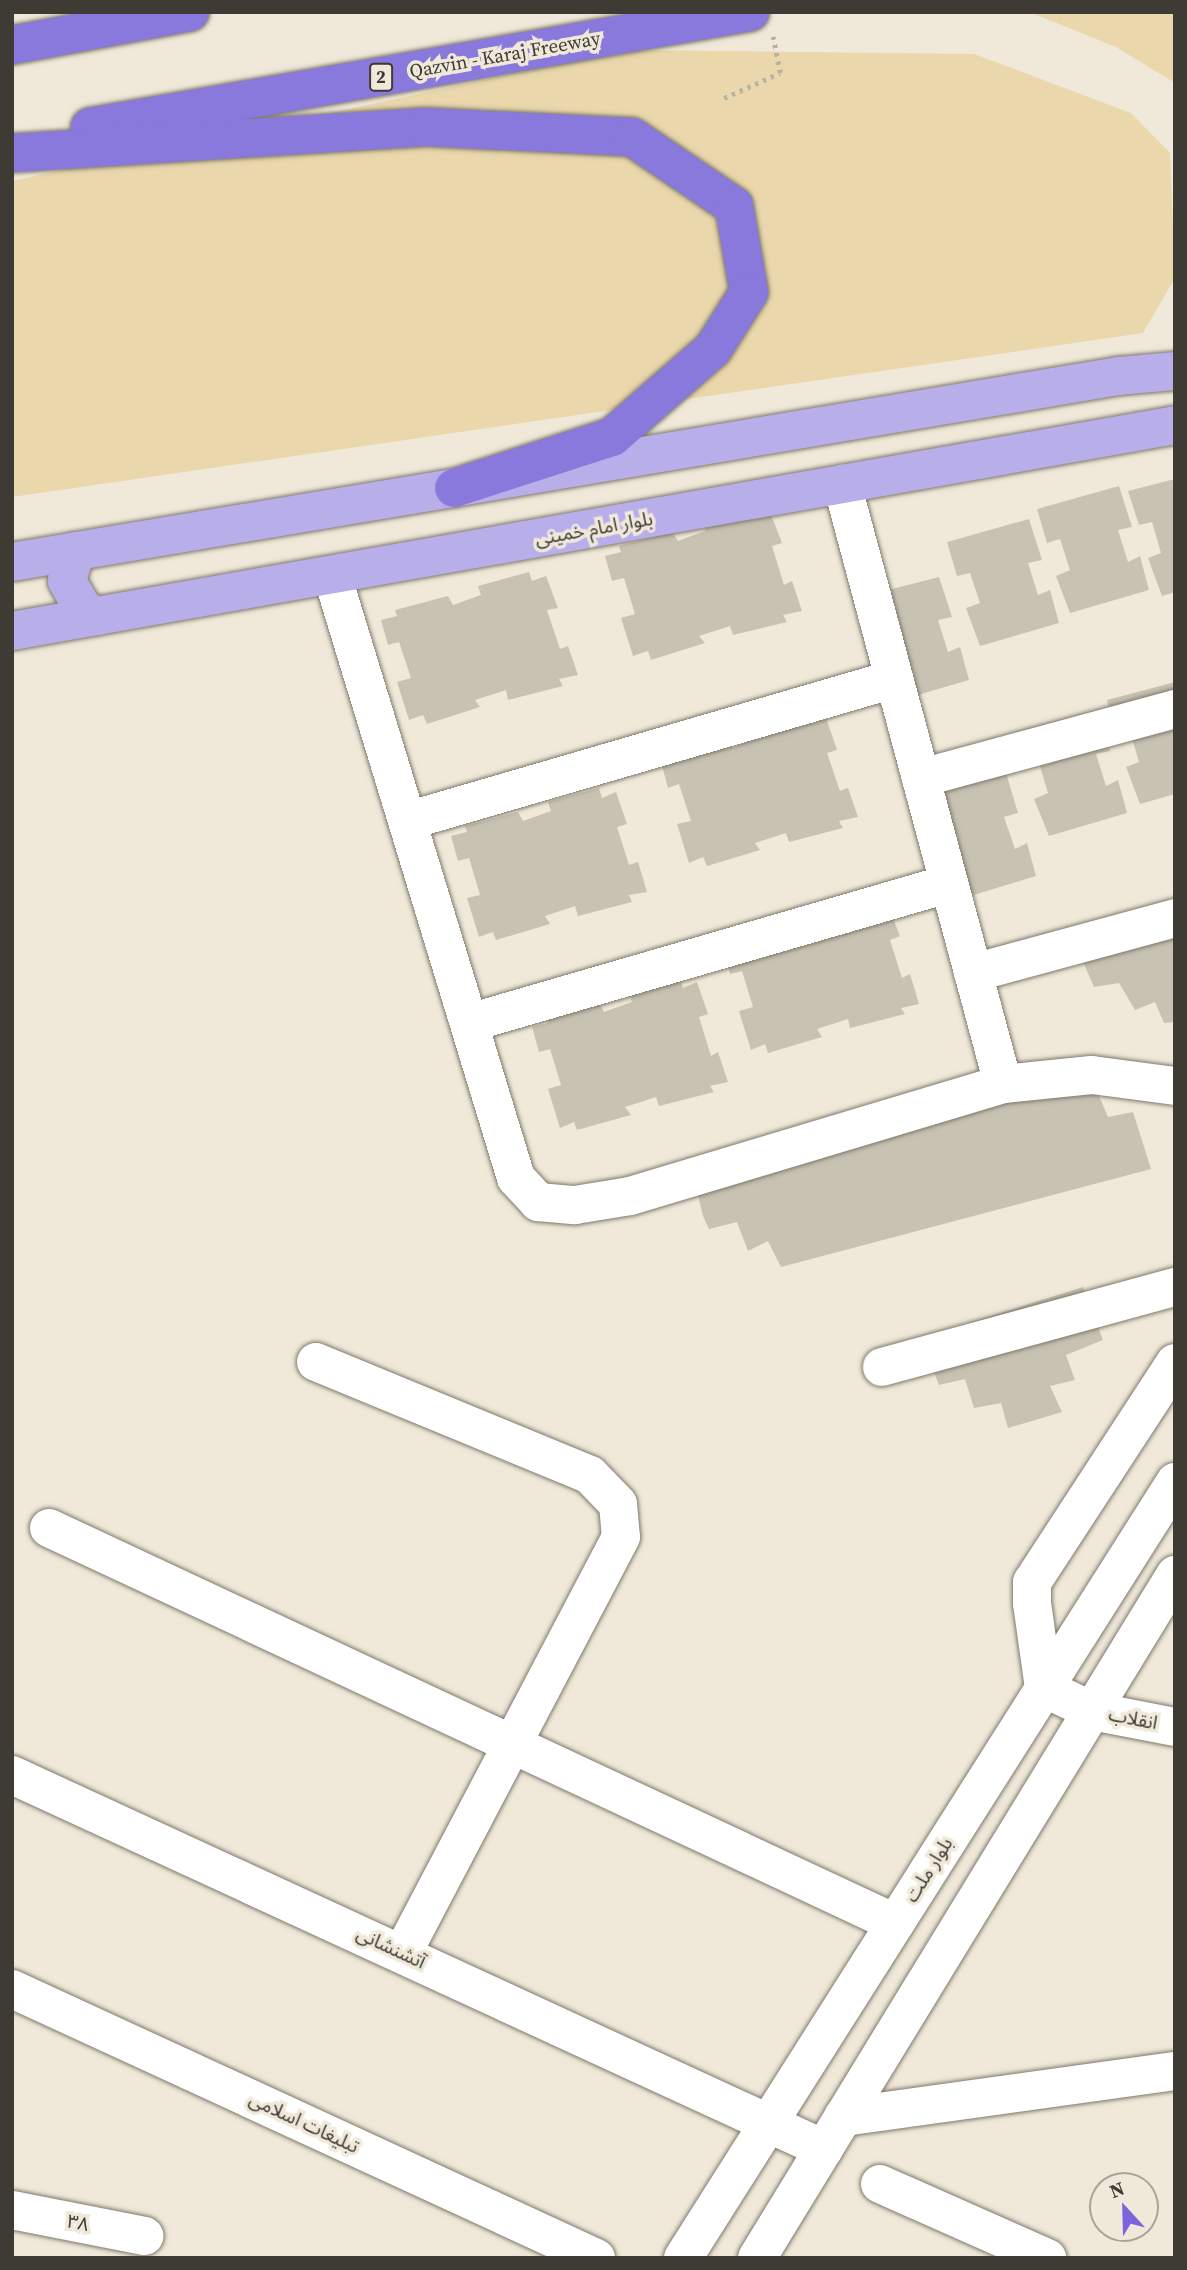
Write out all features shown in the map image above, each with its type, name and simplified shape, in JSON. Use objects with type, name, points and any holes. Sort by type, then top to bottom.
[{"type":"highway","points":[[12,45],[190,12]]},
{"type":"highway","name":"Qazvin - Karaj Freeway","points":[[12,141],[750,12]]},
{"type":"highway","points":[[12,153],[426,127],[632,136],[734,206],[749,292],[713,349],[612,437],[454,488]]},
{"type":"main road","points":[[1119,376],[1175,351]]},
{"type":"main road","points":[[12,562],[1119,376],[1175,371]]},
{"type":"main road","name":"بلوار امام خمینی","points":[[12,631],[1175,425]]},
{"type":"main road","points":[[76,551],[67,581],[83,609],[97,616]]},
{"type":"street","points":[[842,484],[1003,1084]]},
{"type":"street","points":[[332,575],[516,1178],[538,1202],[575,1205],[630,1196],[1003,1084],[1092,1075],[1175,1086]]},
{"type":"street","points":[[407,821],[894,679]]},
{"type":"street","points":[[921,778],[1175,709]]},
{"type":"street","points":[[469,1023],[949,884]]},
{"type":"street","points":[[973,973],[1175,918]]},
{"type":"street","points":[[882,1367],[1175,1287]]},
{"type":"street","points":[[316,1362],[590,1475],[618,1504],[621,1538],[515,1746],[403,1953]]},
{"type":"street","points":[[1044,1688],[1032,1582],[1175,1363]]},
{"type":"street","name":"بلوار ملت","points":[[683,2258],[1175,1482]]},
{"type":"street","points":[[49,1528],[895,1923]]},
{"type":"street","points":[[757,2258],[1175,1575]]},
{"type":"street","name":"انقلاب","points":[[1044,1688],[1092,1711],[1175,1727]]},
{"type":"street","name":"آتشنشانی","points":[[12,1775],[770,2121],[833,2133]]},
{"type":"street","name":"تبلیغات اسلامی","points":[[12,1989],[596,2258]]},
{"type":"street","points":[[833,2133],[1175,2071]]},
{"type":"street","points":[[880,2184],[1047,2258]]},
{"type":"street","name":"۳۸","points":[[12,2210],[144,2236]]},
{"type":"path","points":[[724,99],[780,74]]},
{"type":"shaded area","points":[[1175,12],[1175,83],[1116,47],[1032,13]]},
{"type":"shaded area","points":[[624,50],[974,54],[1131,113],[1170,153],[1175,278],[1143,333],[12,497],[12,181]]},
{"type":"building","points":[[1175,479],[1175,592],[1162,596],[1148,558],[1161,553],[1152,522],[1139,525],[1128,491]]},
{"type":"building","points":[[1119,486],[1132,527],[1118,530],[1128,562],[1140,556],[1149,590],[1070,613],[1056,576],[1070,570],[1060,539],[1047,543],[1037,509]]},
{"type":"building","points":[[770,512],[782,543],[772,546],[784,585],[792,581],[802,611],[783,615],[787,622],[733,635],[730,626],[699,636],[705,643],[651,660],[648,651],[633,656],[621,618],[635,614],[624,578],[612,581],[605,556],[621,552],[619,546],[672,532],[678,541],[705,531],[703,522]]},
{"type":"building","points":[[1029,519],[1042,560],[1028,563],[1038,595],[1050,590],[1059,623],[980,646],[966,608],[980,603],[970,573],[957,576],[947,542]]},
{"type":"building","points":[[529,572],[532,581],[546,576],[558,608],[547,610],[560,649],[568,646],[578,675],[559,679],[563,686],[508,700],[506,690],[475,700],[480,707],[427,724],[423,715],[409,720],[397,682],[411,678],[399,642],[388,645],[381,620],[397,616],[395,610],[448,596],[453,605],[481,595],[478,586]]},
{"type":"building","points":[[939,577],[952,617],[938,620],[948,652],[960,647],[969,680],[890,703],[857,598]]},
{"type":"building","points":[[1175,682],[1175,794],[1140,804],[1126,767],[1139,762],[1130,731],[1116,734],[1107,700]]},
{"type":"building","points":[[1097,710],[1110,751],[1096,754],[1106,786],[1118,780],[1127,813],[1049,836],[1034,799],[1048,793],[1039,763],[1025,767],[1015,732]]},
{"type":"building","points":[[809,714],[812,724],[826,718],[837,750],[827,753],[840,791],[848,788],[858,817],[839,821],[843,828],[789,842],[786,833],[755,843],[760,850],[707,866],[703,857],[689,863],[677,824],[691,821],[679,784],[668,788],[661,762],[728,738],[733,748]]},
{"type":"building","points":[[1006,773],[1018,813],[1004,817],[1015,849],[1027,843],[1036,876],[957,900],[924,795]]},
{"type":"building","points":[[599,788],[602,798],[616,792],[627,824],[617,827],[629,865],[638,862],[647,892],[629,895],[632,902],[578,916],[575,906],[545,916],[550,924],[496,940],[493,932],[479,937],[467,898],[480,895],[469,858],[458,861],[451,836],[467,832],[465,826],[518,812],[523,821],[551,811],[548,802]]},
{"type":"building","points":[[888,905],[900,936],[890,940],[902,978],[910,974],[919,1004],[901,1008],[905,1014],[850,1028],[848,1019],[817,1029],[822,1037],[768,1053],[765,1044],[751,1050],[739,1011],[753,1007],[742,971],[730,974],[723,949]]},
{"type":"building","points":[[1175,908],[1175,1022],[1164,1023],[1155,1002],[1135,1010],[1119,983],[1094,987],[1071,934]]},
{"type":"building","points":[[680,979],[683,988],[697,982],[708,1014],[699,1017],[711,1056],[718,1052],[728,1082],[710,1086],[714,1092],[659,1106],[656,1097],[625,1107],[631,1115],[577,1130],[574,1122],[560,1128],[548,1089],[561,1085],[550,1049],[539,1052],[532,1027],[548,1023],[546,1016],[599,1003],[604,1012],[632,1002],[629,993]]},
{"type":"building","points":[[1060,1069],[1095,1087],[1108,1117],[1133,1112],[1151,1169],[781,1267],[768,1241],[748,1251],[737,1222],[709,1229],[703,1216],[691,1166]]},
{"type":"building","points":[[1083,1287],[1103,1340],[1066,1355],[1075,1380],[1050,1386],[1062,1412],[1008,1428],[1001,1403],[974,1408],[965,1379],[939,1385],[921,1338]]}]
